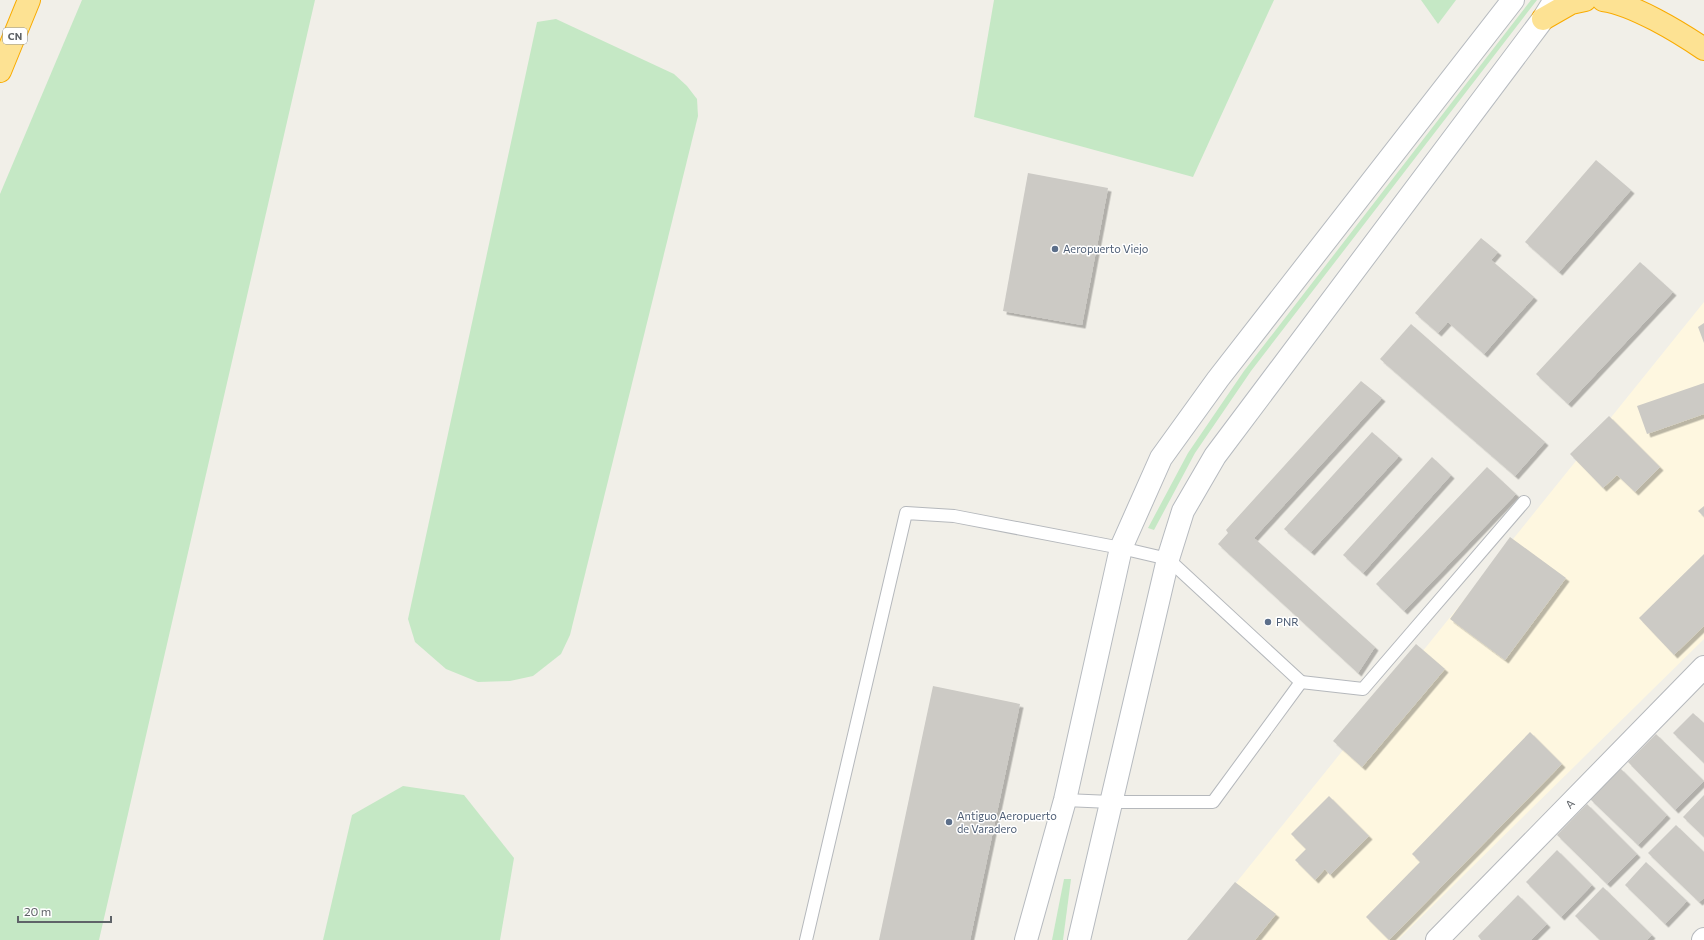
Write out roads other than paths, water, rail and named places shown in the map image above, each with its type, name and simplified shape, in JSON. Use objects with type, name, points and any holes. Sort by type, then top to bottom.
[{"type":"highway","name":"CN","points":[[0,72],[30,0]]},
{"type":"highway","points":[[1543,19],[1571,3],[1585,0]]},
{"type":"highway","points":[[1603,0],[1611,1],[1632,9],[1682,34],[1704,49]]},
{"type":"street","points":[[1026,940],[1065,800],[1121,548],[1161,458],[1218,379],[1514,0]]},
{"type":"street","points":[[1079,940],[1168,559],[1183,512],[1215,456],[1543,19],[1555,0]]},
{"type":"street","name":"A","points":[[1437,940],[1704,668]]},
{"type":"lane","points":[[806,940],[906,513],[954,516],[1121,548],[1168,559],[1301,682],[1363,689],[1524,502]]},
{"type":"lane","points":[[1065,800],[1111,802],[1213,802],[1301,682]]},
{"type":"place","name":"Aeropuerto Viejo","points":[[1055,249]]},
{"type":"place","name":"PNR","points":[[1268,622]]},
{"type":"place","name":"Antiguo Aeropuerto de Varadero","points":[[949,822]]}]
